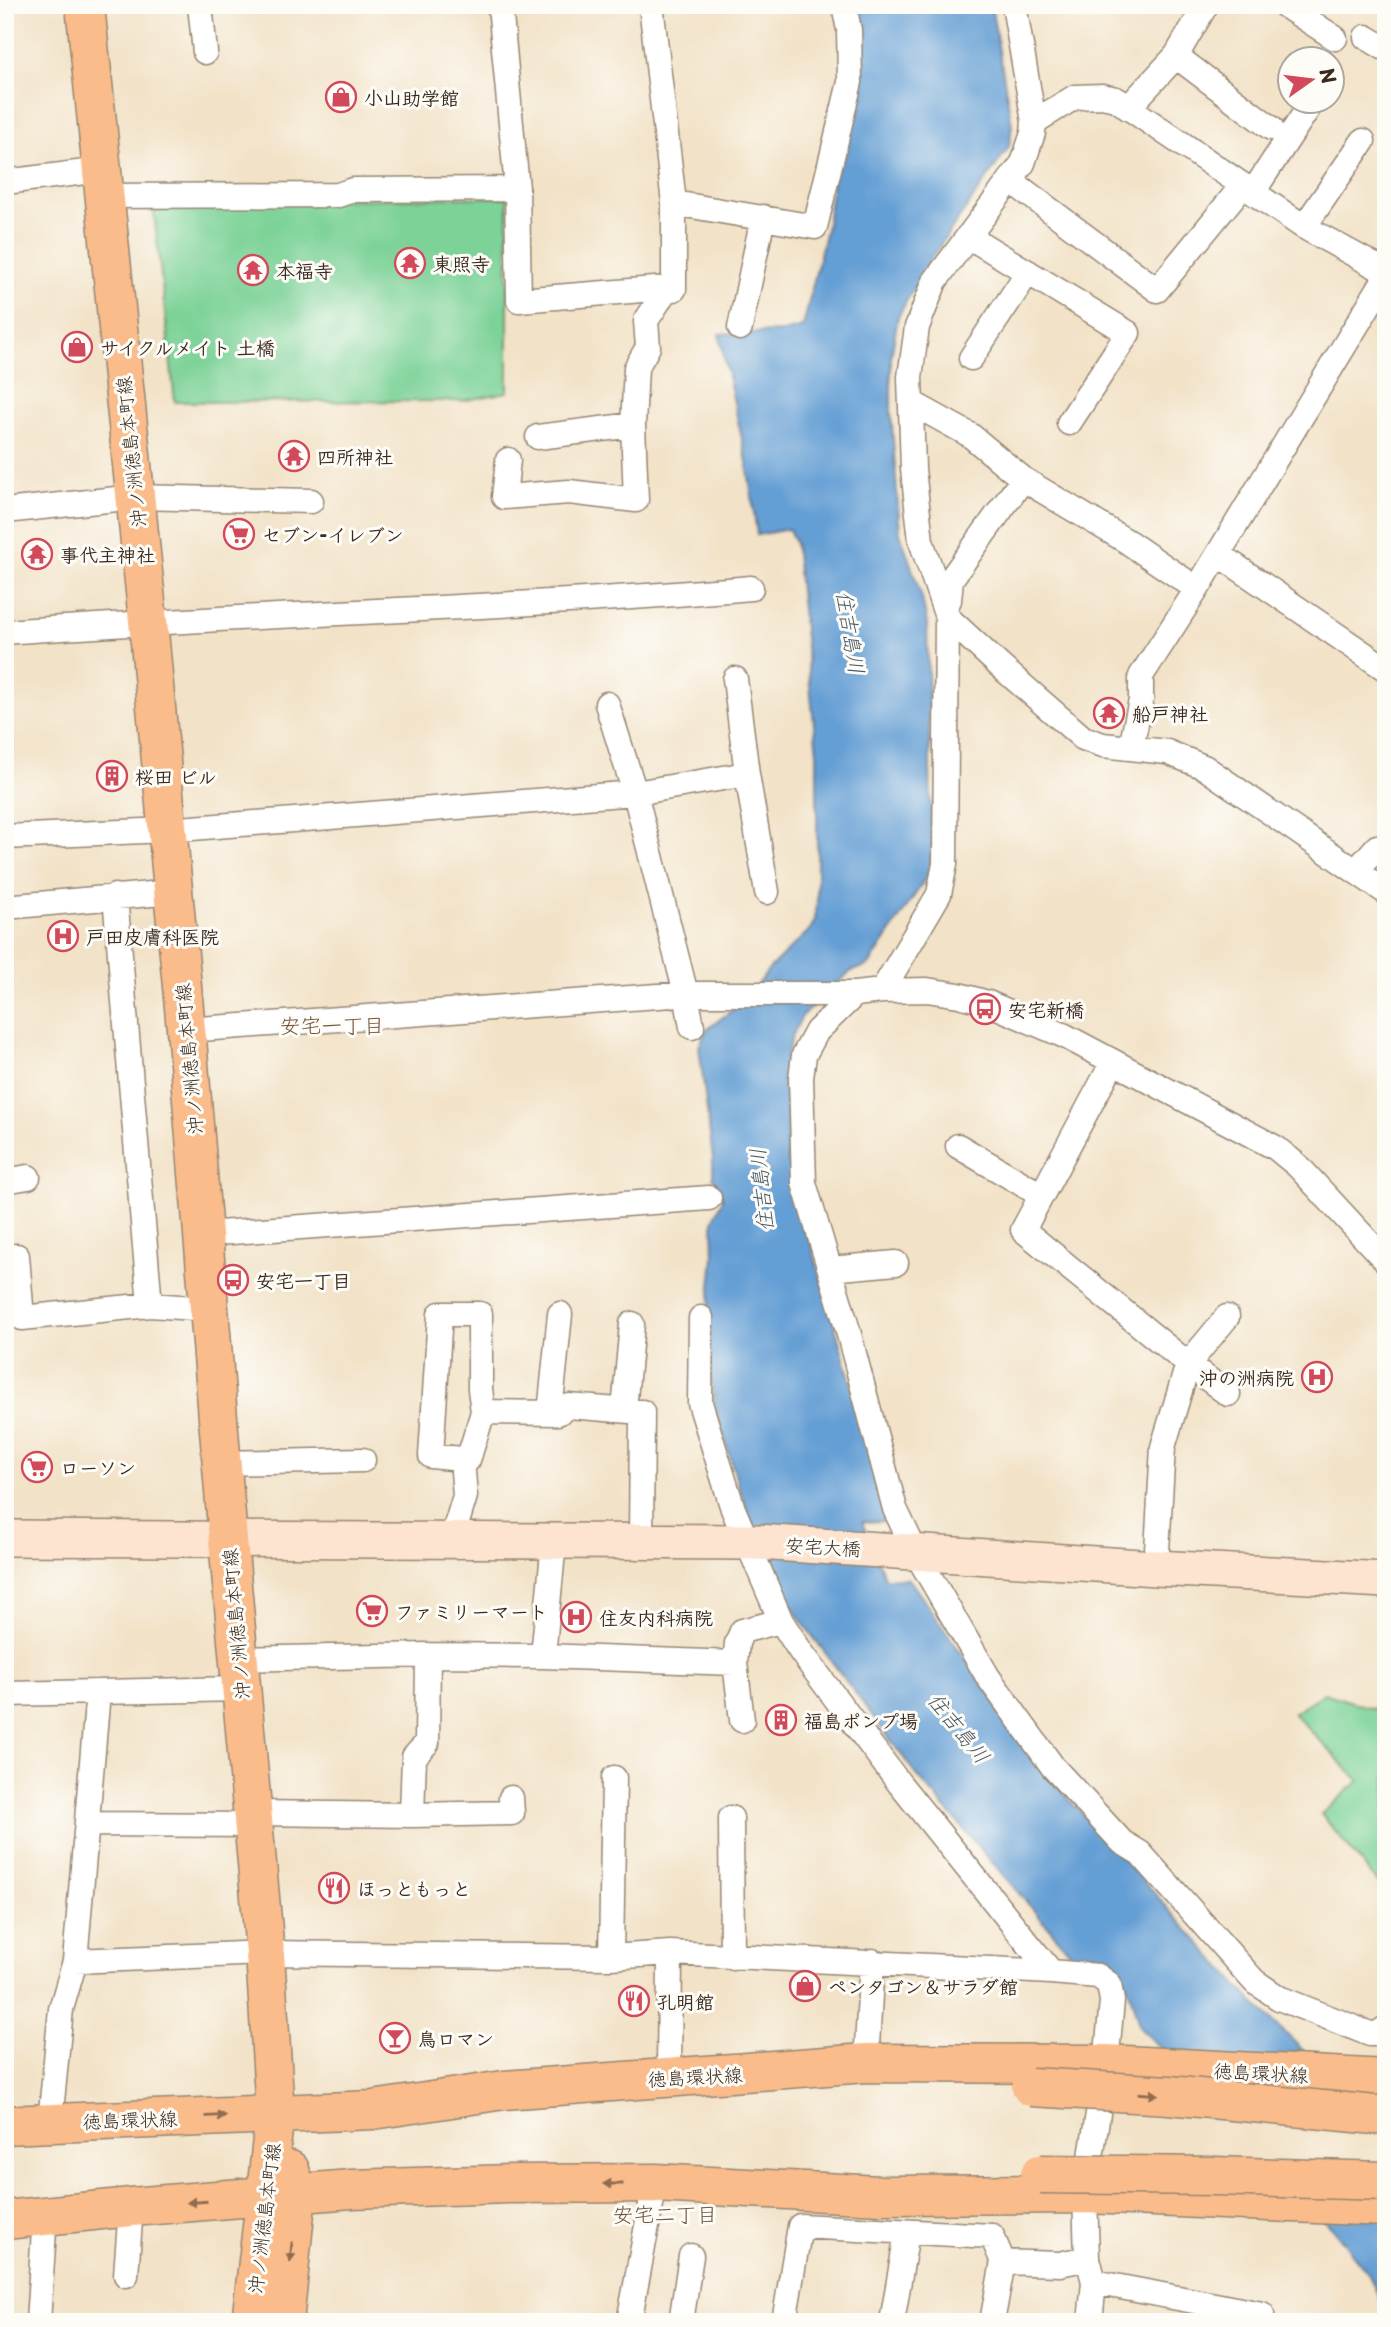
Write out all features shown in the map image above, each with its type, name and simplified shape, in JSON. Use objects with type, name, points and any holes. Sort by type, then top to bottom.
[{"type":"main road","name":"沖ノ洲徳島本町線","points":[[85,5],[148,621],[186,1030],[265,1953],[281,2195],[284,2322]]},
{"type":"main road","name":"徳島環状線","points":[[5,2125],[373,2110],[504,2090],[866,2063],[1106,2064],[1386,2080]]},
{"type":"main road","points":[[373,2110],[522,2108],[859,2088],[1031,2087],[1181,2096],[1386,2116]]},
{"type":"main road","points":[[5,2220],[281,2195],[432,2186],[654,2183],[847,2173],[1214,2176],[1386,2181]]},
{"type":"main road","points":[[654,2183],[880,2195],[1085,2194],[1386,2207]]},
{"type":"main road","name":"沖ノ洲徳島本町線","points":[[250,2322],[281,2195]]},
{"type":"street","points":[[200,5],[205,52]]},
{"type":"street","points":[[500,5],[517,189],[519,300],[674,289],[674,204],[651,5]]},
{"type":"street","points":[[674,204],[763,217],[815,228],[850,82],[849,30],[844,5]]},
{"type":"street","points":[[1014,5],[1034,122],[1033,133],[1023,163],[935,281],[917,327],[910,377],[913,469],[921,541],[946,612],[1000,666],[1083,738],[1103,746],[1167,752],[1204,767],[1386,892]]},
{"type":"street","points":[[1128,108],[1176,56],[1206,5]]},
{"type":"street","points":[[1284,5],[1335,38]]},
{"type":"street","points":[[1176,56],[1271,128]]},
{"type":"street","points":[[1034,122],[1075,97],[1102,96],[1116,99],[1304,227],[1386,274],[1197,589],[1141,676],[1141,700],[1131,747]]},
{"type":"street","points":[[1010,180],[1157,290],[1248,189],[1303,116]]},
{"type":"street","points":[[1304,227],[1363,141]]},
{"type":"street","points":[[5,182],[103,183],[338,195],[353,190],[517,189]]},
{"type":"street","points":[[740,328],[763,217]]},
{"type":"street","points":[[968,236],[1128,333],[1069,423]]},
{"type":"street","points":[[971,358],[1028,272]]},
{"type":"street","points":[[508,460],[503,497],[569,492],[636,500],[633,425],[636,368],[648,347],[646,321],[667,288]]},
{"type":"street","points":[[912,403],[970,435],[1023,479],[1128,542],[1197,589]]},
{"type":"street","points":[[538,437],[633,425]]},
{"type":"street","points":[[883,991],[939,894],[945,864],[946,612],[951,579],[1023,479]]},
{"type":"street","points":[[5,510],[135,497],[312,501]]},
{"type":"street","points":[[1218,554],[1386,669]]},
{"type":"street","points":[[5,632],[148,621],[652,596],[751,588]]},
{"type":"street","points":[[735,679],[747,775],[767,892]]},
{"type":"street","points":[[607,704],[635,793],[692,1027]]},
{"type":"street","points":[[5,837],[167,830],[635,793],[747,775]]},
{"type":"street","points":[[1356,871],[1377,848]]},
{"type":"street","points":[[5,907],[173,892]]},
{"type":"street","points":[[115,897],[150,1306]]},
{"type":"street","points":[[186,1030],[686,994],[845,994],[927,990],[959,995],[988,1003],[1065,1037],[1276,1148],[1298,1166],[1386,1261]]},
{"type":"street","points":[[845,994],[817,1031],[804,1055],[801,1078],[804,1183],[895,1509],[902,1552],[1053,1767],[1122,1842],[1140,1853],[1254,1981],[1279,1998],[1370,2035],[1386,2028]]},
{"type":"street","points":[[1113,1062],[1023,1230],[1228,1394]]},
{"type":"street","points":[[958,1146],[1041,1195]]},
{"type":"street","points":[[203,1234],[709,1198]]},
{"type":"street","points":[[5,1257],[17,1256],[22,1318],[150,1306],[209,1309]]},
{"type":"street","points":[[830,1269],[896,1263]]},
{"type":"street","points":[[440,1314],[480,1314],[480,1389],[483,1412],[468,1460],[462,1459],[431,1456],[440,1314]]},
{"type":"street","points":[[550,1413],[560,1314]]},
{"type":"street","points":[[1156,1568],[1163,1447],[1188,1364],[1227,1317]]},
{"type":"street","points":[[701,1318],[701,1403],[729,1498],[753,1543],[781,1621],[801,1652],[900,1783],[1051,1972]]},
{"type":"street","points":[[624,1410],[632,1324]]},
{"type":"street","points":[[483,1412],[558,1413],[569,1406],[642,1412],[641,1543]]},
{"type":"street","points":[[451,1542],[465,1496],[462,1459]]},
{"type":"street","points":[[221,1463],[363,1460]]},
{"type":"street","name":"安宅大橋","points":[[5,1538],[753,1543],[1386,1580]]},
{"type":"street","points":[[543,1656],[554,1542]]},
{"type":"street","points":[[741,1720],[735,1663],[737,1643],[742,1631],[781,1621]]},
{"type":"street","points":[[412,1815],[414,1757],[428,1743],[428,1656]]},
{"type":"street","points":[[5,1693],[98,1692],[240,1674],[428,1656],[543,1656],[735,1663]]},
{"type":"street","points":[[50,2122],[61,2009],[75,1961],[98,1692]]},
{"type":"street","points":[[611,1956],[614,1778]]},
{"type":"street","points":[[87,1824],[512,1813],[511,1798]]},
{"type":"street","points":[[731,1818],[732,1957]]},
{"type":"street","points":[[75,1961],[265,1953],[611,1956],[670,1953],[872,1961],[1098,1976],[1109,1984],[1112,2001],[1106,2064],[1085,2194],[1091,2270],[1090,2322]]},
{"type":"street","points":[[669,2077],[670,1953]]},
{"type":"street","points":[[866,2063],[872,1961]]},
{"type":"street","points":[[629,2322],[654,2183]]},
{"type":"street","points":[[126,2275],[131,2207]]},
{"type":"street","points":[[38,2322],[46,2215]]},
{"type":"street","points":[[784,2322],[800,2227],[992,2236],[1003,2262],[992,2322]]},
{"type":"street","points":[[892,2322],[907,2233]]},
{"type":"street","points":[[681,2322],[691,2256]]},
{"type":"street","points":[[1003,2262],[1060,2264],[1091,2270],[1262,2314]]},
{"type":"green space","points":[[508,197],[508,392],[462,401],[175,402],[153,203]]},
{"type":"green space","points":[[1324,1693],[1386,1713],[1386,1893],[1321,1814],[1359,1781],[1293,1713]]},
{"type":"water","name":"住吉島川","points":[[854,5],[991,5],[1012,125],[1009,147],[923,270],[898,317],[891,357],[891,411],[900,533],[922,598],[927,623],[932,855],[927,876],[869,965],[850,972],[802,1016],[792,1036],[785,1062],[788,1163],[889,1515],[887,1521],[862,1522],[885,1578],[909,1579],[1048,1776],[1255,2004],[1337,2083],[1386,2143],[1386,2312],[1368,2273],[1332,2228],[1140,2028],[1129,1990],[1119,1969],[1104,1961],[1074,1957],[916,1774],[802,1622],[771,1574],[739,1488],[716,1409],[708,1366],[708,1316],[714,1257],[713,1221],[723,1199],[713,1177],[699,1047],[706,1030],[747,999],[770,968],[810,930],[815,920],[817,900],[817,753],[795,543],[789,529],[757,535],[747,462],[719,334],[783,332],[803,327],[827,225]]},
{"type":"pier","points":[[1350,2094],[1386,2138],[1386,2172],[1271,2169],[1204,2097]]},
{"type":"place","name":"小山助学館","points":[[341,97]]},
{"type":"place","name":"東照寺","points":[[410,263]]},
{"type":"place","name":"本福寺","points":[[253,270]]},
{"type":"place","name":"サイクルメイト 土橋","points":[[77,347]]},
{"type":"place","name":"四所神社","points":[[294,456]]},
{"type":"place","name":"セブン-イレブン","points":[[239,534]]},
{"type":"place","name":"事代主神社","points":[[37,554]]},
{"type":"place","name":"船戸神社","points":[[1109,713]]},
{"type":"place","name":"桜田 ビル","points":[[112,776]]},
{"type":"place","name":"戸田皮膚科医院","points":[[63,936]]},
{"type":"place","name":"安宅新橋","points":[[985,1009]]},
{"type":"place","name":"安宅一丁目","points":[[233,1280]]},
{"type":"place","name":"沖の洲病院","points":[[1317,1377]]},
{"type":"place","name":"ローソン","points":[[37,1467]]},
{"type":"place","name":"ファミリーマート","points":[[372,1611]]},
{"type":"place","name":"住友内科病院","points":[[576,1617]]},
{"type":"place","name":"福島ポンプ場","points":[[781,1720]]},
{"type":"place","name":"ほっともっと","points":[[334,1888]]},
{"type":"place","name":"ペンタゴン＆サラダ館","points":[[805,1986]]},
{"type":"place","name":"孔明館","points":[[634,2001]]},
{"type":"place","name":"鳥ロマン","points":[[395,2038]]},
{"type":"district","name":"安宅一丁目","points":[[332,1024]]},
{"type":"district","name":"安宅二丁目","points":[[665,2213]]}]
